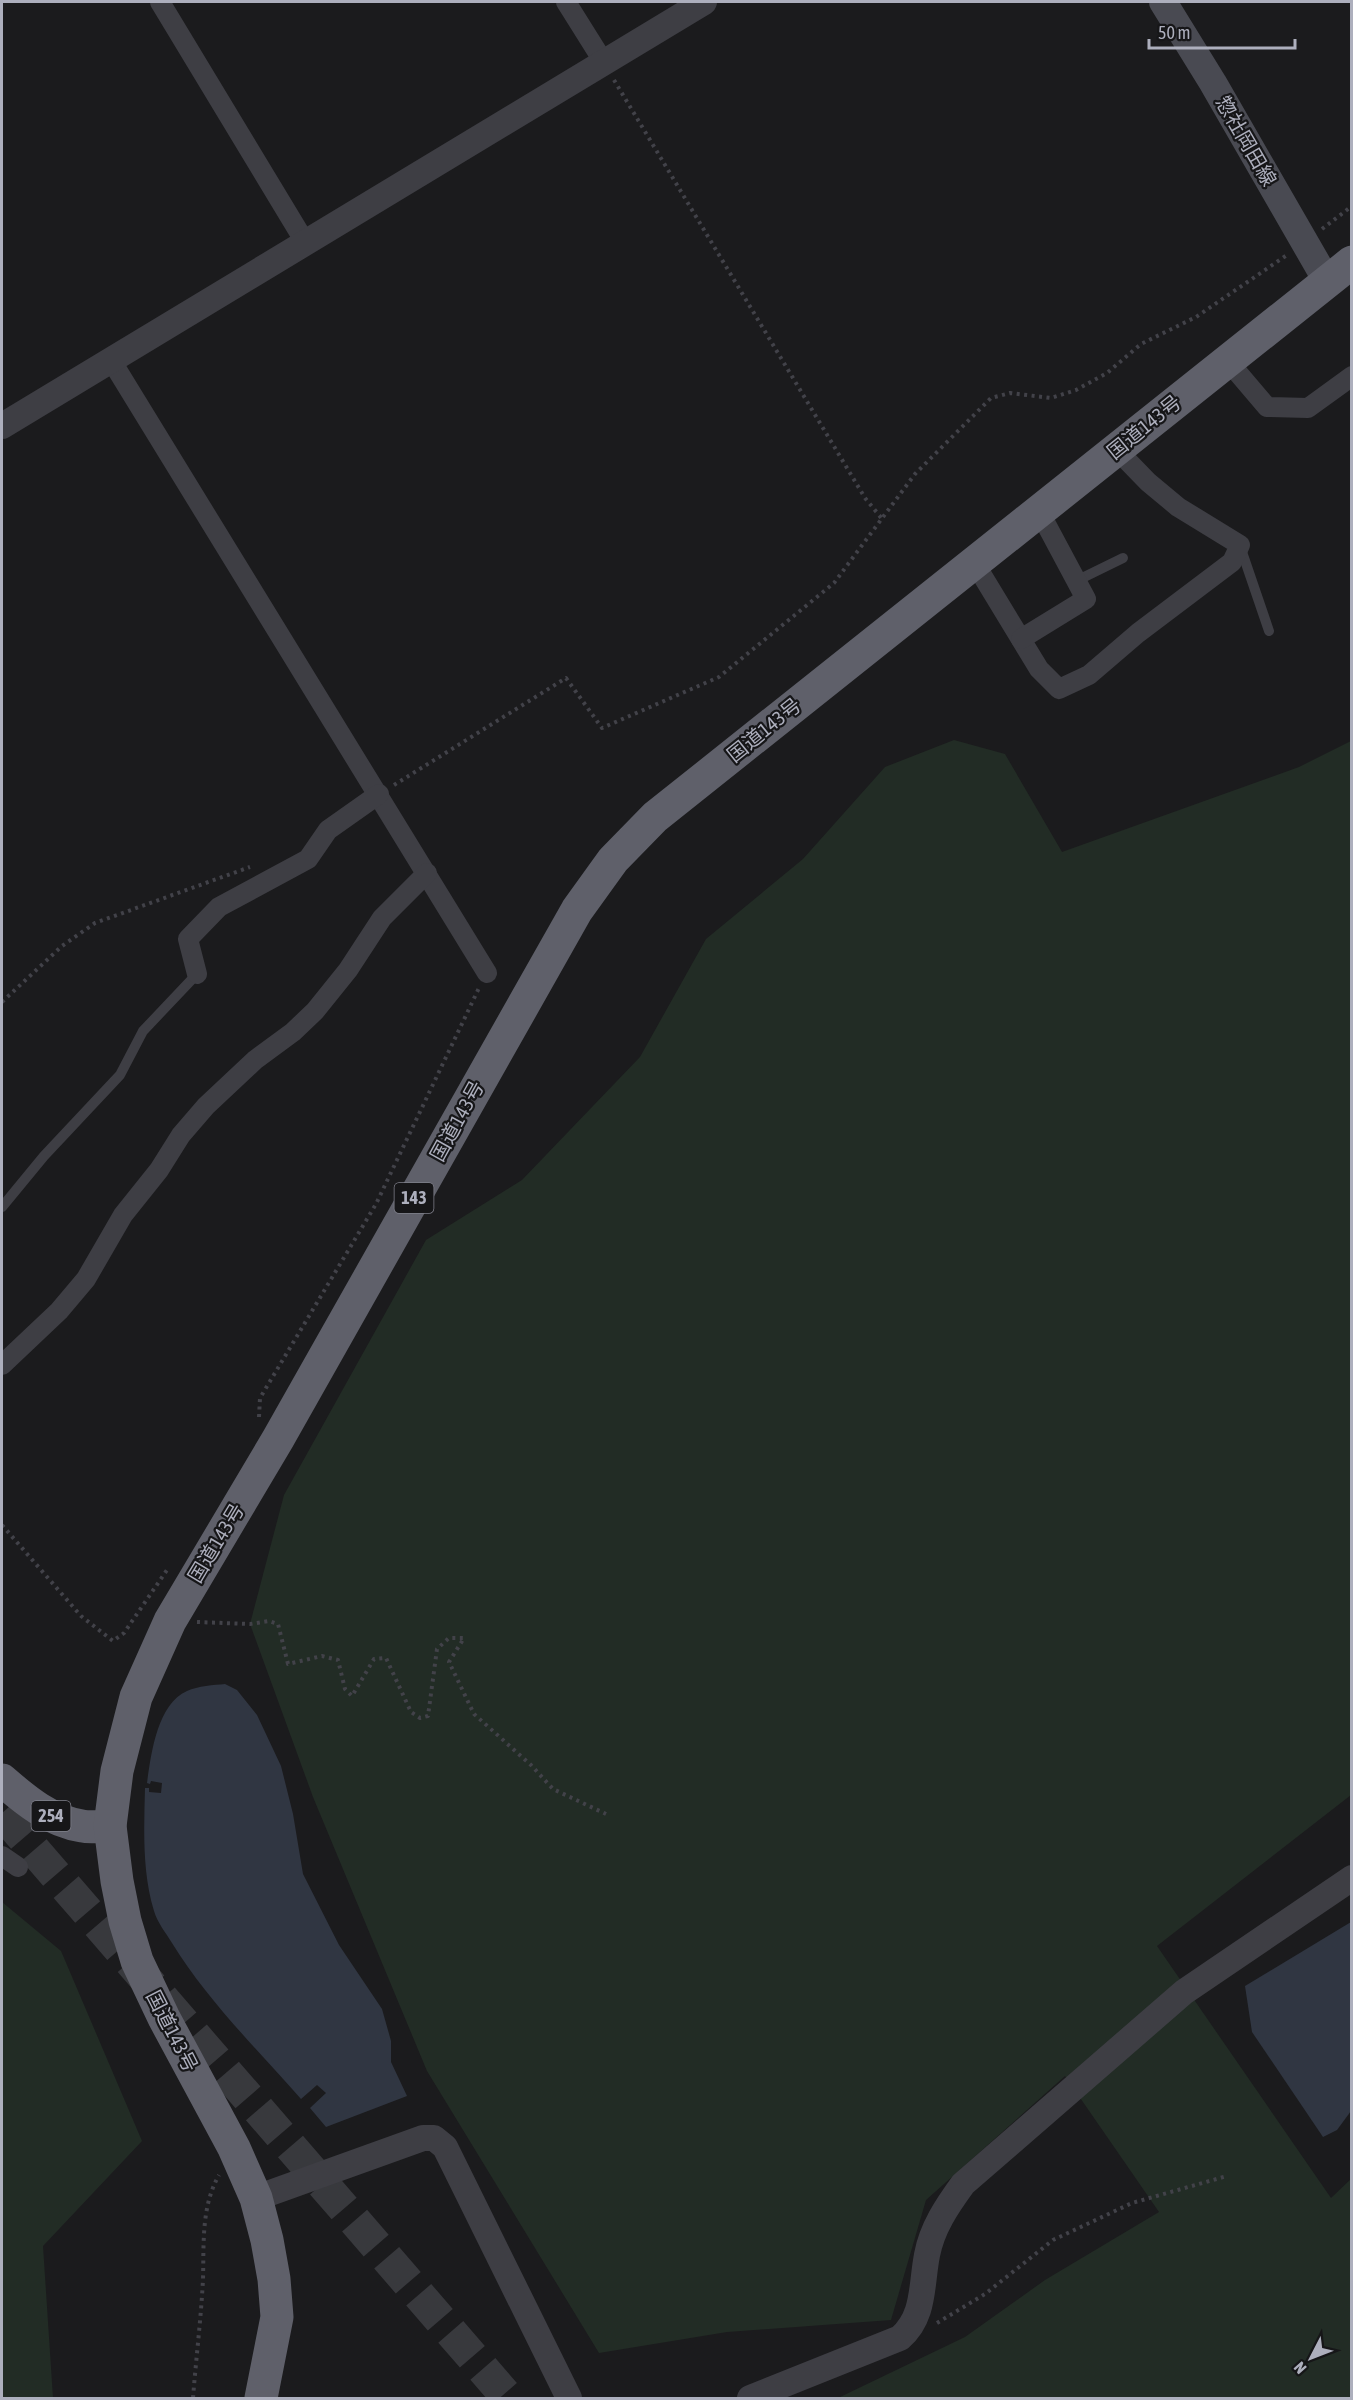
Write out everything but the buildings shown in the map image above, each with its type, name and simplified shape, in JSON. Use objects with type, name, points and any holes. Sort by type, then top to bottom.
[{"type":"highway","name":"国道143号","points":[[261,2398],[277,2317],[274,2279],[256,2198],[234,2148],[164,2018],[137,1961],[125,1921],[117,1881],[110,1826],[117,1771],[125,1734],[136,1697],[170,1621],[278,1439],[577,910],[613,860],[655,818],[1339,271]]},
{"type":"highway","name":"254","points":[[2,1780],[28,1802],[56,1819],[83,1827],[110,1826]]},
{"type":"main road","name":"惣社岡田線","points":[[1163,2],[1213,83],[1339,271]]},
{"type":"street","points":[[160,2],[306,242]]},
{"type":"street","points":[[566,2],[603,61]]},
{"type":"street","points":[[2,426],[704,2]]},
{"type":"street","points":[[111,360],[487,973]]},
{"type":"street","points":[[1227,360],[1267,407],[1308,408],[1352,375]]},
{"type":"street","points":[[974,562],[1039,669],[1059,689],[1089,675],[1138,633],[1232,562],[1240,545],[1178,507],[1148,482],[1116,449]]},
{"type":"street","points":[[1021,639],[1086,599],[1039,511]]},
{"type":"street","points":[[197,974],[188,939],[219,907],[308,859],[328,830],[379,794]]},
{"type":"street","points":[[2,1365],[59,1311],[86,1279],[123,1215],[159,1170],[181,1135],[206,1106],[255,1060],[293,1032],[315,1011],[348,970],[382,918],[427,873]]},
{"type":"street","points":[[750,2398],[900,2338],[910,2329],[919,2313],[927,2254],[936,2226],[946,2206],[963,2184],[1184,1992],[1352,1878]]},
{"type":"street","points":[[256,2198],[423,2138],[434,2138],[445,2146],[569,2398]]},
{"type":"lane","points":[[1240,545],[1269,631]]},
{"type":"lane","points":[[1076,581],[1123,558]]},
{"type":"lane","points":[[2,1207],[44,1156],[120,1075],[143,1031],[197,974]]},
{"type":"path","points":[[603,61],[865,498],[883,519]]},
{"type":"path","points":[[1319,232],[1352,206]]},
{"type":"path","points":[[379,794],[566,678],[602,728],[719,677],[834,583],[915,474],[991,398],[1010,393],[1051,398],[1076,390],[1107,373],[1141,344],[1196,317],[1293,251]]},
{"type":"path","points":[[2,1002],[62,946],[95,923],[252,866]]},
{"type":"path","points":[[278,1439],[259,1424],[260,1398],[376,1204],[487,973]]},
{"type":"path","points":[[2,1525],[81,1616],[113,1641],[124,1633],[171,1565]]},
{"type":"path","points":[[170,1621],[250,1624],[269,1621],[278,1624],[288,1664],[322,1656],[338,1660],[345,1689],[352,1696],[374,1659],[386,1658],[411,1712],[420,1718],[428,1716],[437,1649],[449,1638],[464,1638],[449,1662],[474,1714],[531,1765],[553,1789],[606,1814]]},
{"type":"path","points":[[193,2398],[202,2280],[203,2229],[213,2186],[234,2148]]},
{"type":"path","points":[[900,2338],[945,2320],[985,2294],[1053,2240],[1132,2203],[1227,2176]]},
{"type":"shaded area","points":[[954,740],[1005,754],[1062,852],[1299,767],[1351,741],[1351,1795],[1157,1946],[1331,2198],[1351,2179],[1351,2398],[838,2398],[965,2337],[1045,2280],[1159,2212],[1065,2076],[926,2200],[891,2320],[727,2332],[599,2353],[427,2071],[313,1797],[250,1624],[284,1495],[426,1240],[522,1180],[640,1057],[706,939],[803,859],[885,767]]},
{"type":"shaded area","points":[[2,1902],[61,1951],[142,2141],[43,2246],[53,2398],[2,2398]]},
{"type":"water","points":[[225,1684],[237,1690],[257,1715],[281,1766],[293,1814],[303,1874],[339,1945],[382,2009],[391,2041],[391,2062],[407,2096],[326,2127],[310,2108],[326,2093],[317,2085],[301,2099],[250,2043],[186,1964],[157,1919],[150,1896],[145,1850],[145,1788],[149,1788],[149,1792],[161,1793],[162,1783],[151,1781],[150,1784],[147,1783],[157,1731],[169,1707],[187,1691]]},
{"type":"water","points":[[1351,1922],[1351,2111],[1337,2130],[1323,2137],[1252,2032],[1245,1986]]},
{"type":"tunnel","points":[[2,1813],[508,2398]]}]
